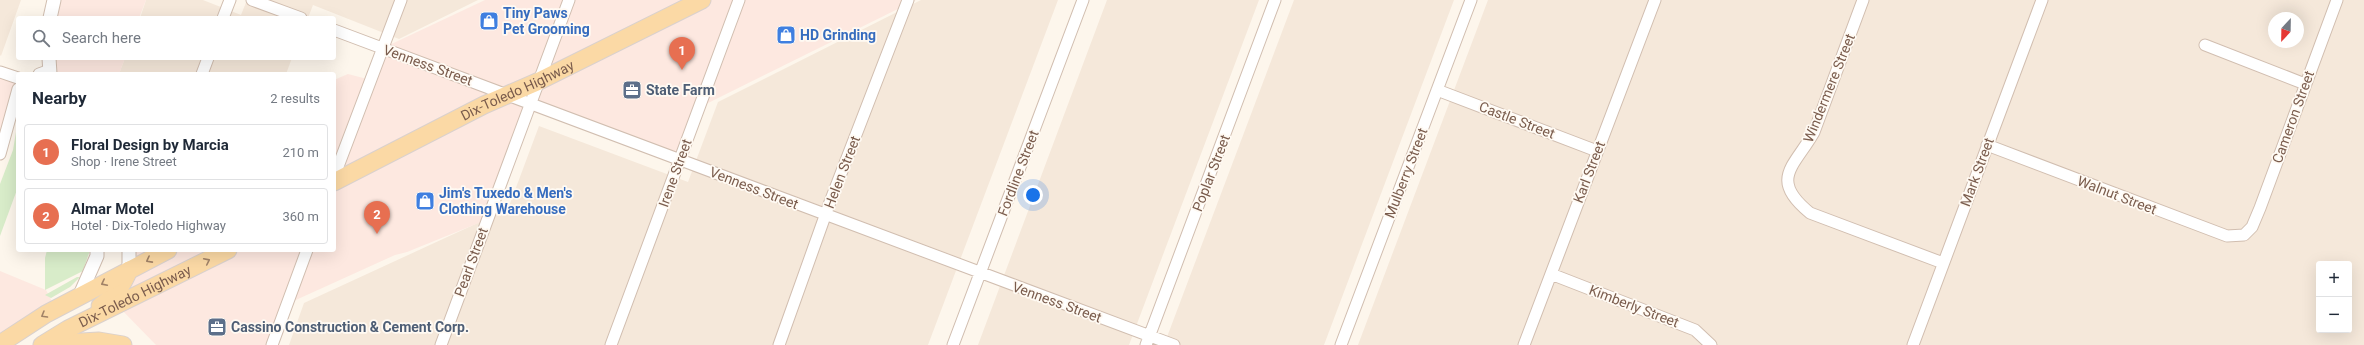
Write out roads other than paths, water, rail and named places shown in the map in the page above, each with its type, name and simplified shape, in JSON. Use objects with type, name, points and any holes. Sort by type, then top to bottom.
[{"type":"main road","name":"Dix-Toledo Highway","points":[[336,181],[484,105],[537,82],[702,0]]},
{"type":"main road","name":"Dix-Toledo Highway","points":[[0,344],[46,314],[164,252]]},
{"type":"main road","name":"Dix-Toledo Highway","points":[[42,345],[68,329],[224,252]]},
{"type":"main road","points":[[68,329],[114,297],[123,285],[129,270]]},
{"type":"main road","points":[[42,345],[99,341],[123,345]]},
{"type":"street","points":[[50,16],[54,0]]},
{"type":"street","points":[[224,16],[230,0]]},
{"type":"street","points":[[252,0],[296,16]]},
{"type":"street","points":[[336,172],[401,0]]},
{"type":"street","name":"Pearl Street","points":[[441,345],[537,82],[569,0]]},
{"type":"street","name":"Irene Street","points":[[610,345],[739,0]]},
{"type":"street","name":"Helen Street","points":[[779,345],[826,215],[908,0]]},
{"type":"street","name":"Fordline Street","points":[[953,345],[1083,0]]},
{"type":"street","name":"Poplar Street","points":[[1147,340],[1276,0]]},
{"type":"street","name":"Mulberry Street","points":[[1341,345],[1471,0]]},
{"type":"street","name":"Karl Street","points":[[1524,345],[1655,0]]},
{"type":"street","name":"Windermere Street","points":[[1863,0],[1814,132],[1804,149],[1796,156],[1790,166],[1788,177],[1789,188],[1797,202],[1810,213],[1943,263]]},
{"type":"street","name":"Mark Street","points":[[1913,345],[2042,0]]},
{"type":"street","name":"Cameron Street","points":[[2248,233],[2252,228],[2260,208],[2336,0]]},
{"type":"street","name":"Venness Street","points":[[336,31],[509,94],[980,273],[1147,340],[1174,345]]},
{"type":"street","points":[[2205,45],[2305,84]]},
{"type":"street","points":[[203,72],[207,60]]},
{"type":"street","points":[[0,72],[16,77]]},
{"type":"street","name":"Castle Street","points":[[1437,90],[1597,151]]},
{"type":"street","points":[[0,154],[16,96]]},
{"type":"street","name":"Walnut Street","points":[[1987,145],[2227,236],[2241,236],[2248,233]]},
{"type":"street","points":[[79,297],[97,256],[97,252]]},
{"type":"street","points":[[129,252],[129,270]]},
{"type":"street","points":[[272,345],[306,252]]},
{"type":"street","name":"Kimberly Street","points":[[1551,274],[1695,330],[1711,345]]},
{"type":"place","name":"Tiny Paws Pet Grooming","points":[[489,21]]},
{"type":"place","name":"HD Grinding","points":[[786,35]]},
{"type":"place","name":"Floral Design by Marcia","points":[[682,70]]},
{"type":"place","name":"State Farm","points":[[632,90]]},
{"type":"place","name":"Jim's Tuxedo & Men's Clothing Warehouse","points":[[425,201]]},
{"type":"place","name":"Almar Motel","points":[[377,234]]},
{"type":"place","name":"Cassino Construction & Cement Corp.","points":[[217,327]]}]
